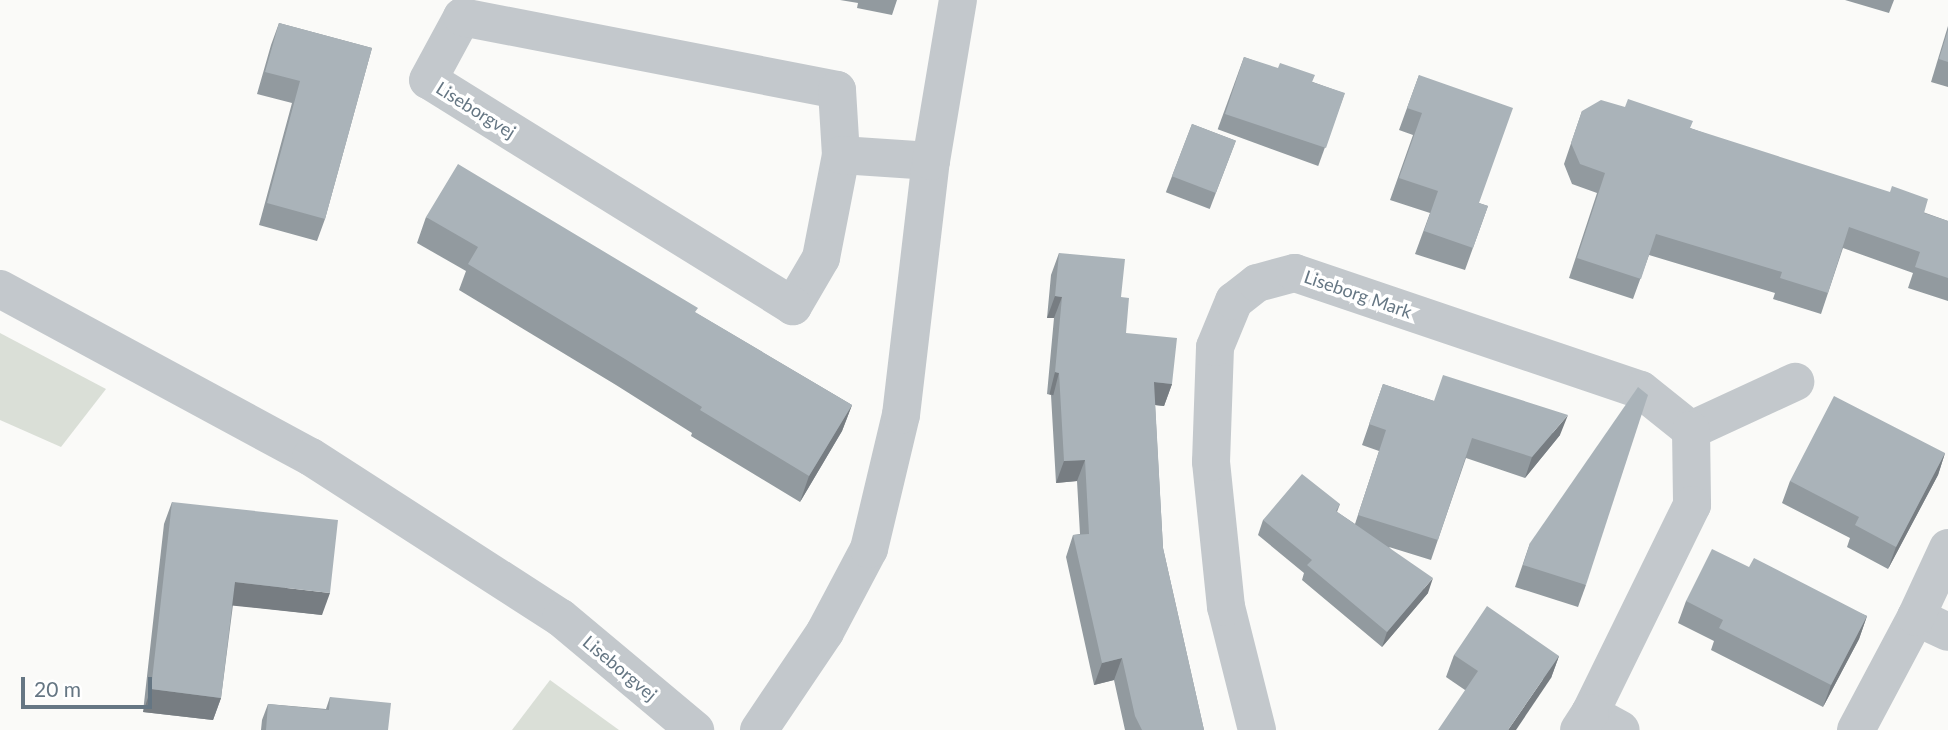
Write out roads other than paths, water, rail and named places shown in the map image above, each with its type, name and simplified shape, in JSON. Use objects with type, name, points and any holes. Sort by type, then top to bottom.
[{"type":"street","points":[[758,730],[825,632],[869,549],[901,415],[931,161],[958,0]]},
{"type":"street","name":"Liseborgvej","points":[[462,17],[836,90],[841,155],[821,258],[793,306],[428,80],[462,17]]},
{"type":"street","points":[[841,155],[931,161]]},
{"type":"street","name":"Liseborg Mark","points":[[1257,730],[1226,607],[1211,462],[1214,347],[1234,301],[1257,283],[1295,273],[1615,381],[1641,390],[1691,430]]},
{"type":"street","name":"Liseborgvej","points":[[0,289],[311,457],[561,618],[695,730]]},
{"type":"street","points":[[1597,724],[1692,505],[1691,430],[1795,382]]},
{"type":"street","points":[[1856,730],[1932,624],[1948,548]]}]
